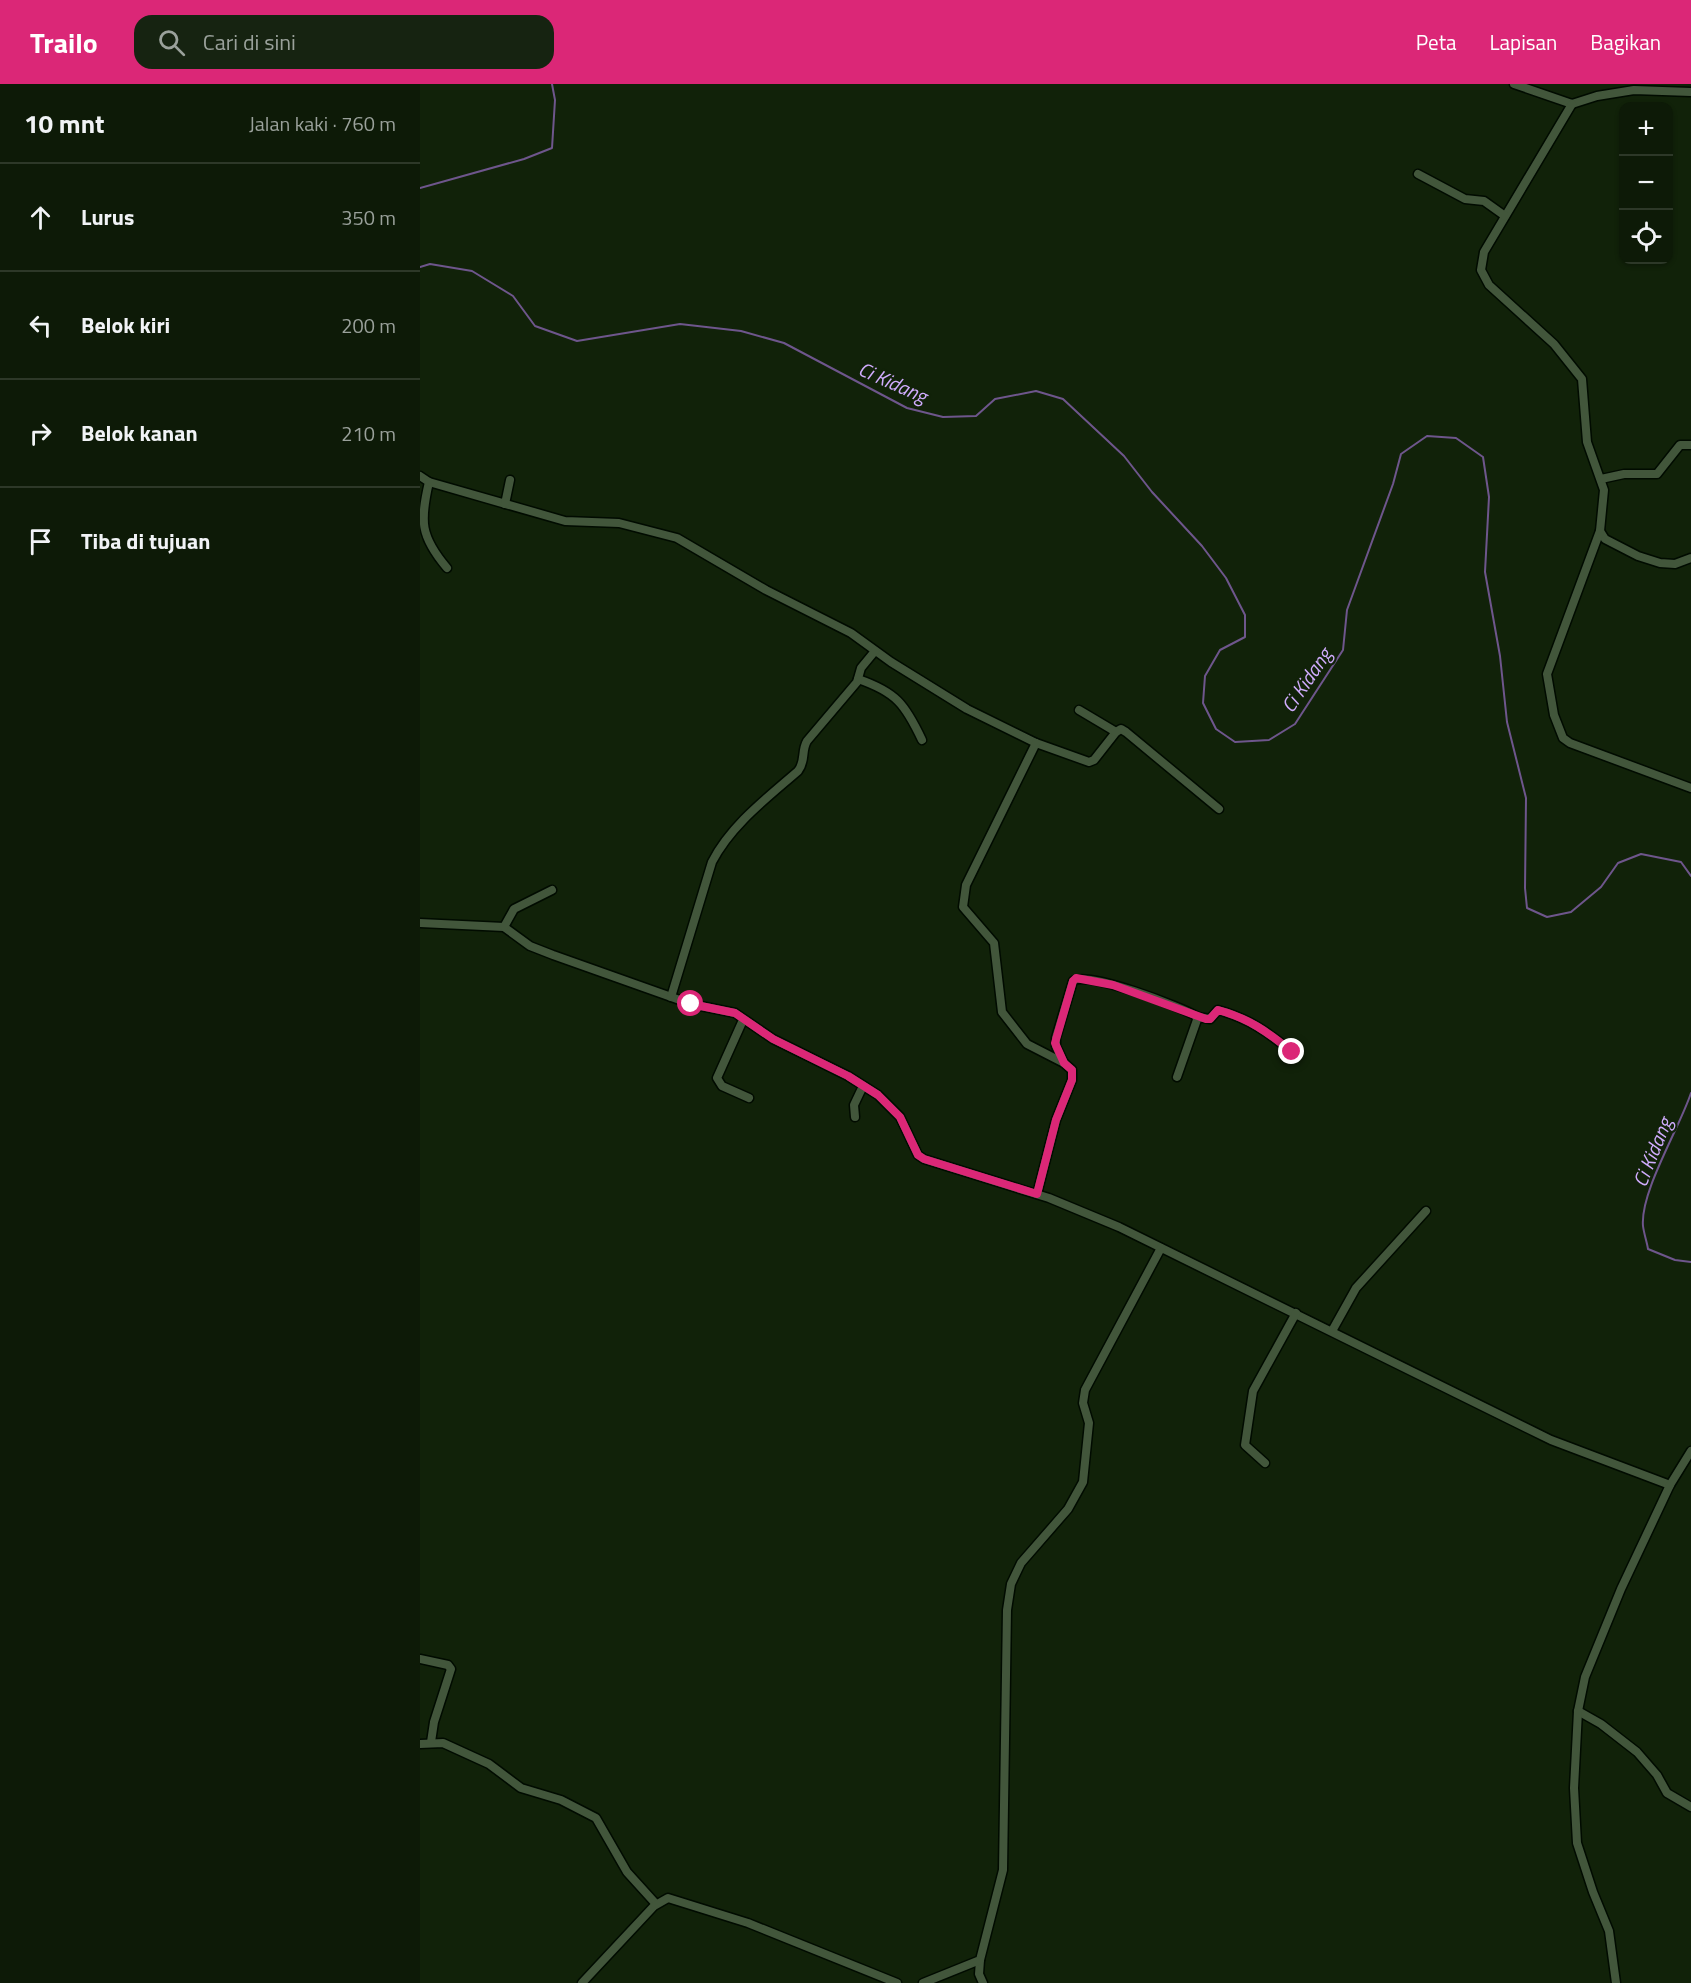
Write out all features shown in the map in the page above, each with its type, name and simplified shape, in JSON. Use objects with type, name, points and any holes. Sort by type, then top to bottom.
[{"type":"street","points":[[1514,84],[1572,104],[1597,96],[1634,90],[1691,92]]},
{"type":"street","points":[[1572,104],[1484,252],[1481,270],[1489,285],[1554,344],[1582,379],[1587,442],[1604,490],[1600,531],[1547,674],[1554,715],[1563,738],[1570,743],[1691,788]]},
{"type":"street","points":[[1418,174],[1465,199],[1484,201],[1505,216]]},
{"type":"street","points":[[1601,479],[1624,474],[1657,474],[1680,446],[1691,445]]},
{"type":"street","points":[[420,476],[429,482],[565,521],[619,523],[676,538],[766,590],[851,633],[875,651],[967,709],[1036,743],[1089,762],[1094,760],[1116,732],[1121,729],[1219,809]]},
{"type":"street","points":[[505,504],[510,480]]},
{"type":"street","points":[[429,482],[422,525],[428,542],[447,568]]},
{"type":"street","points":[[1600,531],[1610,543],[1638,556],[1675,564],[1691,558]]},
{"type":"street","points":[[671,997],[712,862],[719,849],[745,818],[798,771],[803,764],[803,749],[807,741],[858,679],[861,668],[875,651]]},
{"type":"street","points":[[858,679],[879,686],[899,700],[911,716],[922,740]]},
{"type":"street","points":[[1079,710],[1116,732]]},
{"type":"street","points":[[1036,743],[966,885],[963,907],[992,939],[1002,1012],[1027,1044],[1064,1063],[1072,1070],[1072,1080],[1056,1120],[1037,1194]]},
{"type":"street","points":[[504,927],[514,909],[552,890]]},
{"type":"street","points":[[420,923],[504,927],[534,948],[671,997],[732,1012],[773,1039],[863,1086],[891,1105],[906,1125],[918,1155],[924,1159],[1037,1194],[1119,1227],[1551,1440],[1670,1485]]},
{"type":"street","points":[[1064,1063],[1055,1043],[1073,981],[1076,978],[1113,985],[1198,1017],[1210,1019],[1218,1010],[1248,1019],[1269,1032],[1292,1052]]},
{"type":"street","points":[[1177,1077],[1198,1017]]},
{"type":"street","points":[[743,1020],[717,1078],[722,1086],[749,1098]]},
{"type":"street","points":[[855,1117],[854,1105],[863,1086]]},
{"type":"street","points":[[1332,1331],[1356,1288],[1425,1211]]},
{"type":"street","points":[[983,1983],[978,1974],[980,1960],[1003,1870],[1007,1611],[1011,1584],[1021,1563],[1068,1509],[1083,1482],[1089,1423],[1083,1403],[1085,1390],[1161,1248]]},
{"type":"street","points":[[1265,1463],[1245,1445],[1253,1391],[1296,1313]]},
{"type":"street","points":[[1616,1983],[1610,1932],[1593,1892],[1577,1843],[1574,1798],[1578,1711],[1585,1677],[1599,1643],[1670,1485],[1691,1451]]},
{"type":"street","points":[[420,1659],[448,1665],[451,1669],[434,1722],[431,1742]]},
{"type":"street","points":[[1578,1711],[1601,1724],[1637,1752],[1657,1775],[1667,1793],[1691,1807]]},
{"type":"street","points":[[420,1744],[443,1743],[489,1764],[521,1788],[561,1800],[596,1818],[627,1872],[656,1904]]},
{"type":"street","points":[[582,1983],[656,1904],[668,1898],[702,1907],[897,1983]]},
{"type":"street","points":[[923,1983],[980,1960]]},
{"type":"waterway","name":"Ci Kidang","points":[[420,188],[524,159],[552,148],[555,100],[552,84]]},
{"type":"waterway","name":"Ci Kidang","points":[[420,267],[430,264],[472,271],[513,296],[535,326],[577,341],[680,324],[741,331],[784,343],[907,408],[943,417],[976,416],[995,399],[1036,391],[1063,399],[1124,456],[1152,492],[1202,546],[1226,578],[1245,615],[1245,637],[1220,650],[1205,676],[1203,703],[1216,729],[1235,742],[1269,740],[1295,724],[1343,650],[1347,610],[1393,484],[1401,454],[1427,436],[1456,438],[1483,457],[1489,497],[1485,572],[1500,656],[1507,722],[1526,798],[1525,888],[1527,908],[1547,917],[1571,912],[1601,887],[1618,863],[1641,854],[1681,862],[1691,876]]},
{"type":"waterway","name":"Ci Kidang","points":[[1691,1093],[1654,1178],[1644,1212],[1643,1226],[1648,1249],[1675,1260],[1691,1262]]},
{"type":"route","points":[[691,1004],[735,1013],[773,1039],[848,1076],[878,1095],[891,1105],[906,1125],[918,1155],[924,1159],[1037,1194],[1056,1120],[1072,1080],[1072,1070],[1064,1063],[1055,1043],[1073,981],[1076,978],[1113,985],[1206,1019],[1210,1019],[1217,1010],[1248,1019],[1269,1032],[1292,1052]]}]
